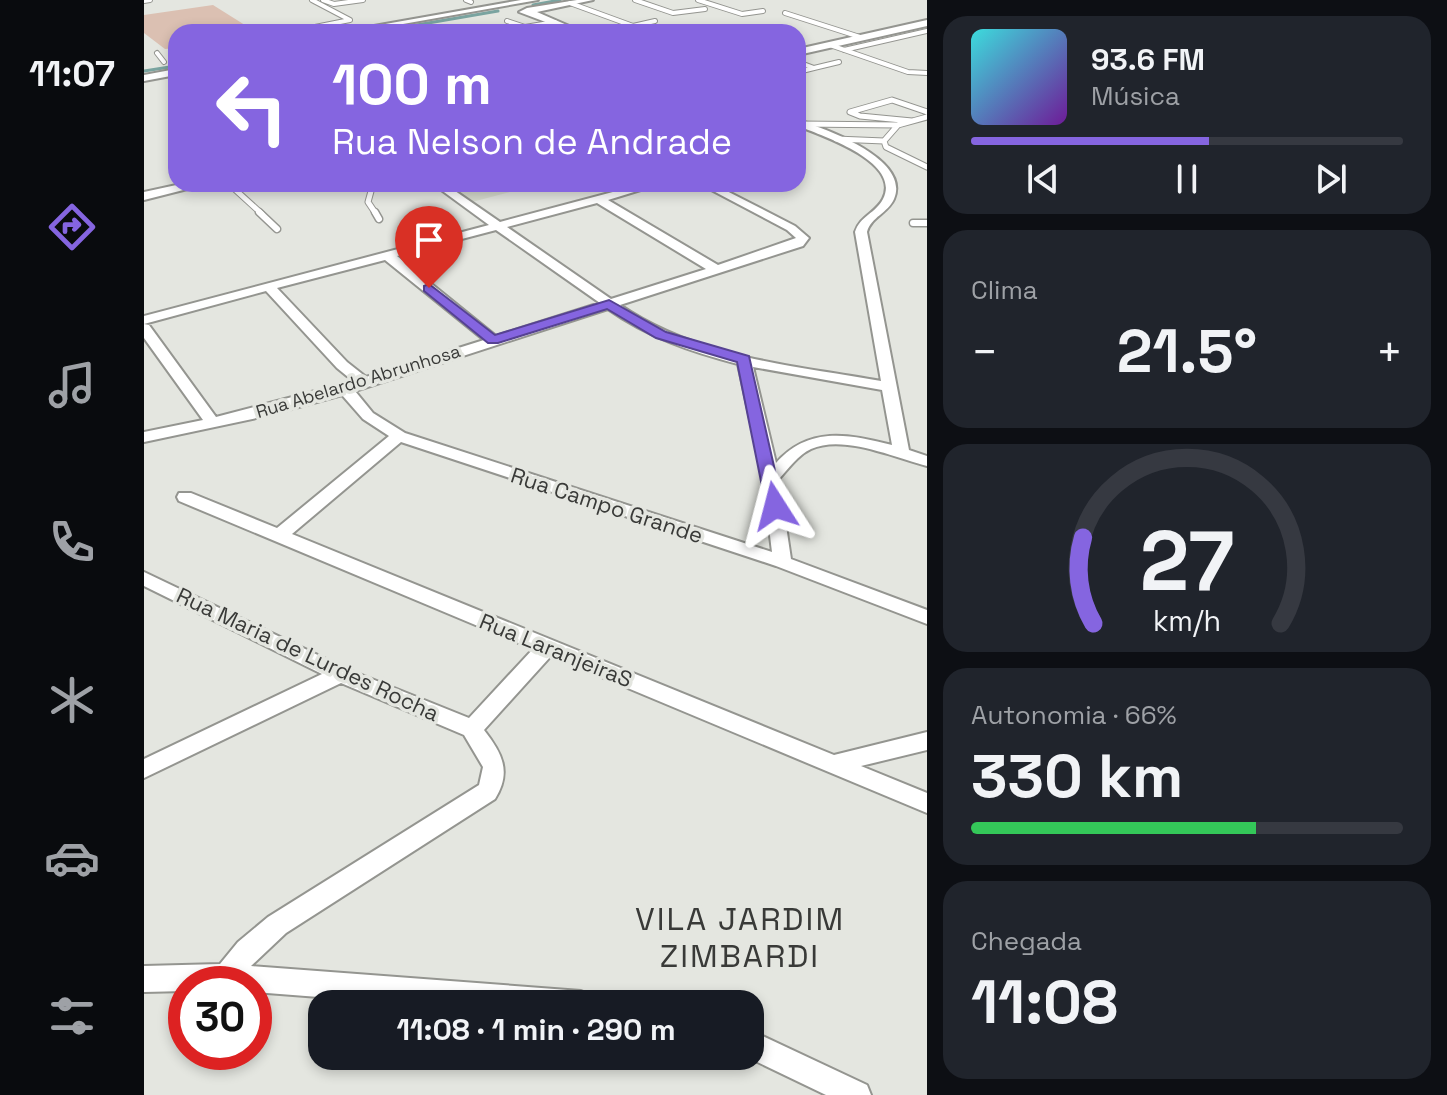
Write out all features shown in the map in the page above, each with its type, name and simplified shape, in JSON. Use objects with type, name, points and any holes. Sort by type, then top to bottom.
[{"type":"street","points":[[502,0],[560,24]]},
{"type":"street","points":[[392,24],[534,0]]},
{"type":"street","points":[[459,24],[589,0]]},
{"type":"street","points":[[806,50],[925,27]]},
{"type":"street","points":[[159,63],[168,61]]},
{"type":"street","points":[[144,78],[168,74]]},
{"type":"street","points":[[806,127],[878,162],[891,180],[890,198],[883,208],[869,217],[861,232],[901,452]]},
{"type":"street","points":[[144,196],[168,191]]},
{"type":"street","points":[[449,192],[609,304],[661,335],[744,359],[889,387]]},
{"type":"street","points":[[144,320],[625,192]]},
{"type":"street","name":"Rua Abelardo Abrunhosa","points":[[144,437],[345,389],[799,243],[803,238],[720,192]]},
{"type":"street","points":[[599,199],[717,270]]},
{"type":"street","points":[[386,254],[493,340]]},
{"type":"street","points":[[267,285],[342,365],[363,382]]},
{"type":"street","points":[[144,328],[212,422]]},
{"type":"street","points":[[744,359],[771,478],[782,562]]},
{"type":"street","name":"Rua Campo Grande","points":[[345,389],[368,416],[399,436],[782,562],[927,617]]},
{"type":"street","points":[[280,535],[399,436]]},
{"type":"street","points":[[771,478],[799,450],[828,440],[901,452],[927,461]]},
{"type":"street","name":"Rua LaranjeiraS","points":[[185,497],[927,803]]},
{"type":"street","name":"Rua Maria de Lurdes Rocha","points":[[144,578],[340,674],[472,729]]},
{"type":"street","points":[[235,966],[247,951],[277,925],[487,792],[493,785],[494,765],[472,729],[547,647]]},
{"type":"street","points":[[144,769],[340,674]]},
{"type":"street","points":[[834,764],[927,741]]},
{"type":"street","points":[[144,979],[168,978]]},
{"type":"street","points":[[272,980],[397,990]]},
{"type":"street","points":[[764,1051],[857,1095]]},
{"type":"lane","points":[[144,1],[150,0]]},
{"type":"lane","points":[[312,0],[350,20],[330,24]]},
{"type":"lane","points":[[323,0],[336,4],[363,0]]},
{"type":"lane","points":[[635,0],[673,13],[705,9]]},
{"type":"lane","points":[[698,0],[742,14],[763,11]]},
{"type":"lane","points":[[570,3],[628,24]]},
{"type":"lane","points":[[785,13],[886,40]]},
{"type":"lane","points":[[507,21],[516,24]]},
{"type":"lane","points":[[642,24],[655,21]]},
{"type":"lane","points":[[543,24],[555,22]]},
{"type":"lane","points":[[844,50],[925,27]]},
{"type":"lane","points":[[830,45],[908,72],[927,73]]},
{"type":"lane","points":[[157,53],[159,63]]},
{"type":"lane","points":[[806,70],[839,62]]},
{"type":"lane","points":[[806,65],[814,68]]},
{"type":"lane","points":[[912,121],[860,116],[850,112],[892,100],[927,114]]},
{"type":"lane","points":[[902,109],[913,106]]},
{"type":"lane","points":[[881,116],[892,113]]},
{"type":"lane","points":[[806,124],[898,125],[927,114]]},
{"type":"lane","points":[[884,141],[898,125]]},
{"type":"lane","points":[[836,139],[884,141]]},
{"type":"lane","points":[[884,141],[891,152],[927,167]]},
{"type":"lane","points":[[238,192],[277,229]]},
{"type":"lane","points":[[371,192],[368,202],[379,219]]},
{"type":"lane","points":[[913,223],[927,223]]},
{"type":"shaded area","points":[[213,5],[243,24],[168,24],[168,49],[165,49],[144,33],[144,15]]},
{"type":"shaded area","points":[[457,192],[510,192],[472,202]]},
{"type":"waterway","points":[[533,5],[560,0]]},
{"type":"waterway","points":[[422,24],[498,11]]},
{"type":"waterway","points":[[144,71],[168,67]]},
{"type":"district","name":"VILA JARDIM ZIMBARDI","points":[[740,938]]},
{"type":"route","points":[[429,288],[493,340],[609,304],[661,335],[744,359],[775,506]]}]
